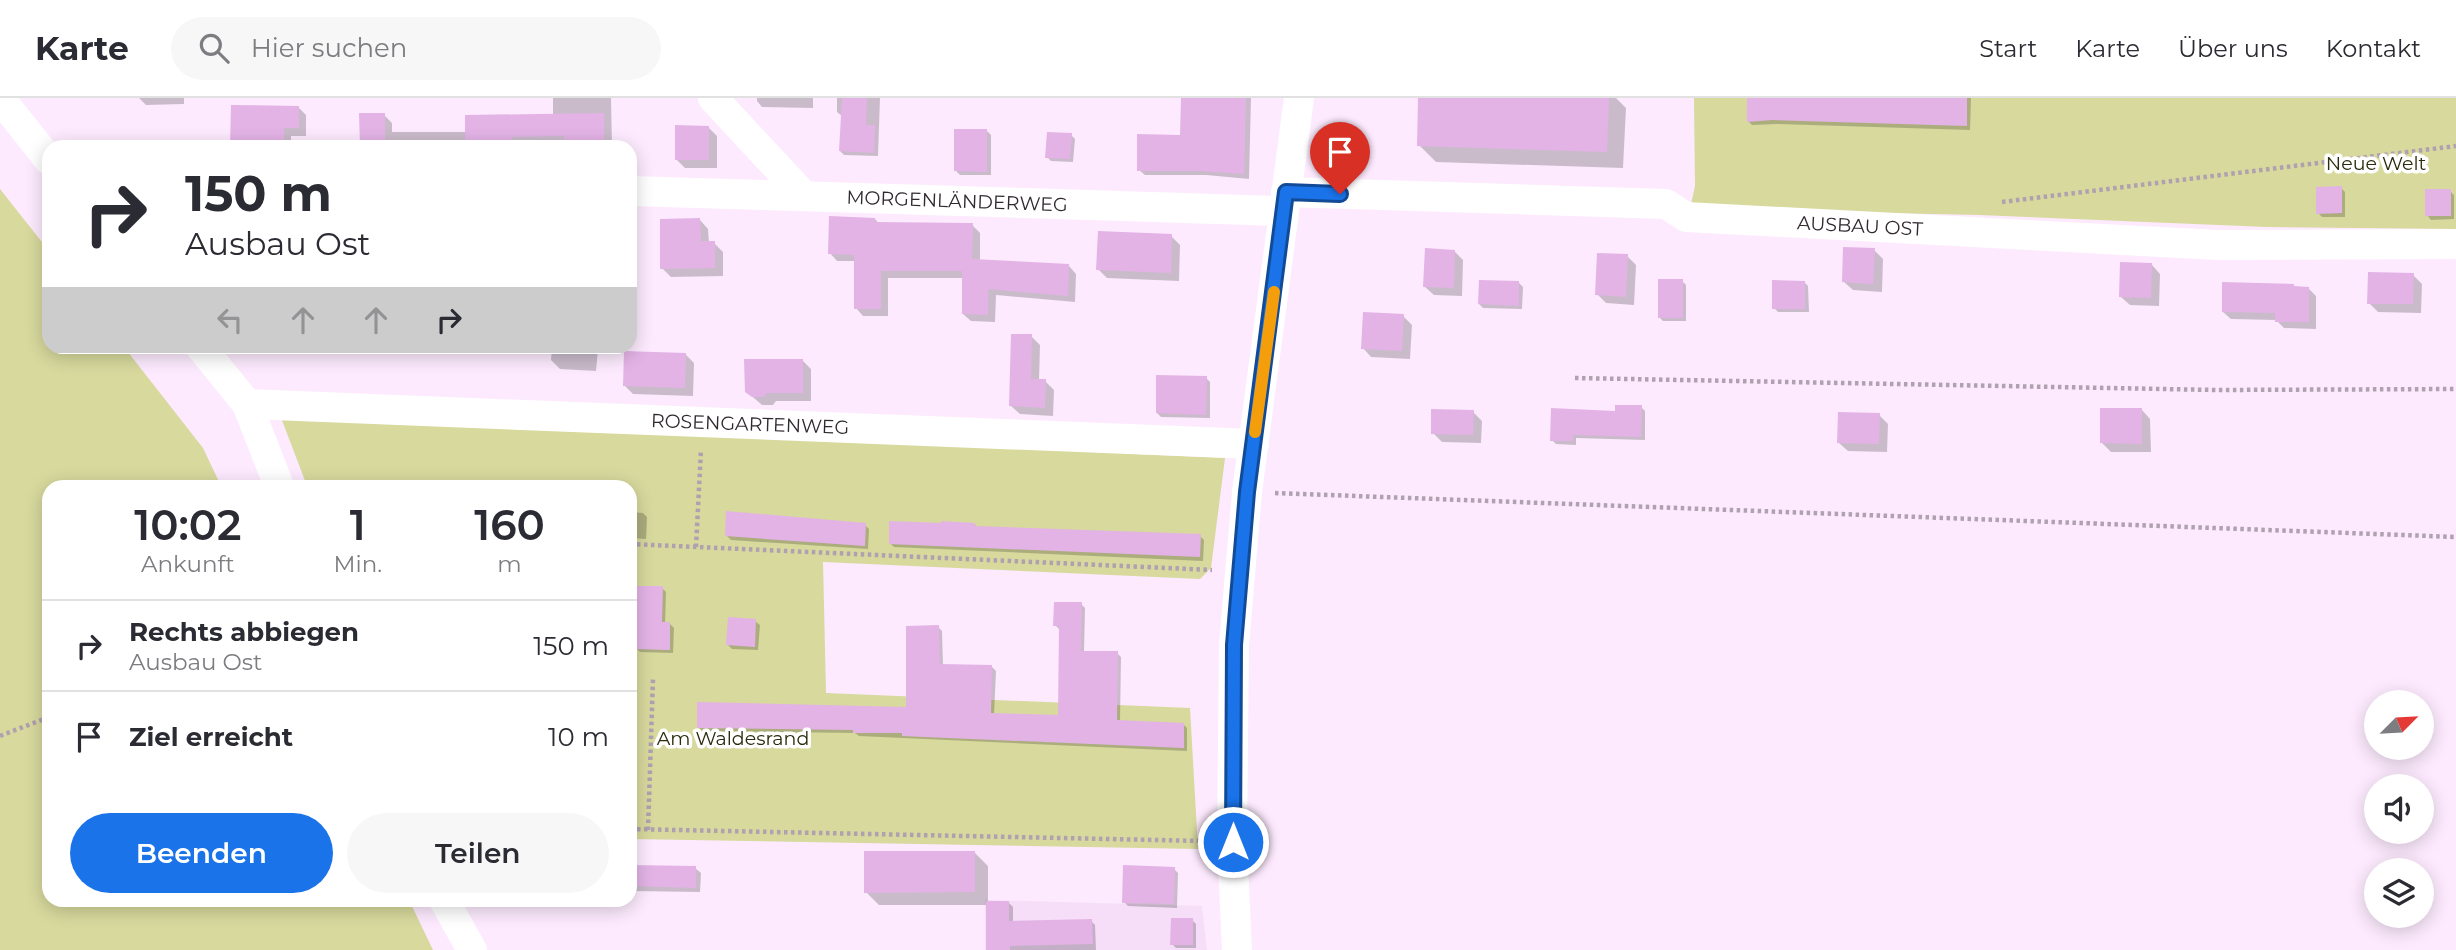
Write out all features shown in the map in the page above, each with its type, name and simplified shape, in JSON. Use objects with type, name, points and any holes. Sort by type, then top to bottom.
[{"type":"street","points":[[0,98],[42,151]]},
{"type":"street","points":[[713,98],[804,196]]},
{"type":"street","points":[[1237,950],[1233,842],[1234,645],[1247,492],[1299,98]]},
{"type":"street","name":"MORGENLÄNDERWEG","points":[[637,191],[804,196],[1285,201]]},
{"type":"street","name":"AUSBAU OST","points":[[1285,201],[1666,204],[1686,217],[2218,245],[2456,244]]},
{"type":"street","points":[[206,354],[247,404],[277,480]]},
{"type":"street","name":"ROSENGARTENWEG","points":[[247,404],[1254,444]]},
{"type":"street","points":[[448,907],[472,950]]},
{"type":"path","points":[[2000,202],[2456,146]]},
{"type":"path","points":[[1576,378],[2216,390],[2456,389]]},
{"type":"path","points":[[696,547],[702,422]]},
{"type":"path","points":[[1247,492],[2456,537]]},
{"type":"path","points":[[637,544],[1241,571]]},
{"type":"path","points":[[648,830],[653,679]]},
{"type":"path","points":[[0,736],[42,720]]},
{"type":"path","points":[[637,829],[1233,842]]},
{"type":"shaded area","points":[[985,900],[1202,906],[1207,950],[985,950]]},
{"type":"green space","name":"Neue Welt","points":[[1694,98],[2456,98],[2456,229],[2267,227],[1980,215],[1690,209],[1695,186]]},
{"type":"green space","points":[[0,189],[42,242],[42,354],[129,354],[203,448],[218,480],[42,480],[42,907],[412,907],[433,950],[0,950]]},
{"type":"green space","name":"Am Waldesrand","points":[[280,415],[1225,458],[1211,568],[1200,579],[823,562],[826,693],[1190,708],[1198,849],[637,839],[637,480],[305,480]]},
{"type":"building","points":[[842,98],[867,98],[866,125],[875,125],[874,153],[839,151]]},
{"type":"building","points":[[1181,98],[1246,98],[1244,174],[1137,171],[1137,134],[1180,135]]},
{"type":"building","points":[[1418,98],[1609,98],[1607,152],[1417,146]]},
{"type":"building","points":[[1747,98],[1967,98],[1967,126],[1772,120],[1747,122]]},
{"type":"building","points":[[231,105],[299,106],[299,128],[284,128],[284,140],[230,140]]},
{"type":"building","points":[[359,113],[385,113],[385,140],[360,140]]},
{"type":"building","points":[[604,113],[604,140],[564,140],[564,136],[465,140],[465,115]]},
{"type":"building","points":[[675,125],[709,126],[709,160],[675,160]]},
{"type":"building","points":[[954,129],[987,129],[987,172],[954,171]]},
{"type":"building","points":[[1047,132],[1072,133],[1070,159],[1045,158]]},
{"type":"building","points":[[2342,186],[2342,213],[2316,214],[2316,187]]},
{"type":"building","points":[[2425,189],[2451,189],[2451,216],[2425,216]]},
{"type":"building","points":[[829,216],[875,218],[875,222],[973,223],[972,259],[1069,264],[1068,296],[988,289],[988,315],[962,314],[962,271],[881,271],[881,309],[854,309],[854,255],[828,254]]},
{"type":"building","points":[[700,218],[701,241],[715,241],[715,268],[660,269],[660,219]]},
{"type":"building","points":[[1098,231],[1172,234],[1171,273],[1096,270]]},
{"type":"building","points":[[1843,247],[1875,248],[1873,284],[1842,282]]},
{"type":"building","points":[[1425,248],[1455,250],[1454,288],[1423,287]]},
{"type":"building","points":[[1597,253],[1628,254],[1626,297],[1595,295]]},
{"type":"building","points":[[2120,262],[2152,263],[2151,298],[2119,297]]},
{"type":"building","points":[[2368,272],[2414,273],[2413,304],[2367,304]]},
{"type":"building","points":[[1658,279],[1683,279],[1683,318],[1658,318]]},
{"type":"building","points":[[1479,280],[1519,281],[1519,306],[1478,304]]},
{"type":"building","points":[[1772,280],[1805,281],[1805,309],[1772,309]]},
{"type":"building","points":[[2222,282],[2294,284],[2309,287],[2309,322],[2275,322],[2275,313],[2222,312]]},
{"type":"building","points":[[1363,312],[1404,314],[1402,351],[1361,349]]},
{"type":"building","points":[[1011,334],[1032,334],[1031,379],[1046,379],[1045,408],[1009,406]]},
{"type":"building","points":[[637,351],[686,353],[685,388],[623,386],[624,354],[637,354]]},
{"type":"building","points":[[744,359],[803,359],[803,393],[767,393],[764,397],[752,397],[745,392]]},
{"type":"building","points":[[1156,375],[1207,376],[1206,415],[1156,413]]},
{"type":"building","points":[[1615,405],[1642,405],[1641,437],[1573,435],[1573,441],[1550,441],[1551,408],[1615,411]]},
{"type":"building","points":[[2100,408],[2142,408],[2142,444],[2100,443]]},
{"type":"building","points":[[1431,409],[1474,410],[1473,435],[1431,434]]},
{"type":"building","points":[[1838,412],[1880,413],[1879,444],[1837,443]]},
{"type":"building","points":[[726,511],[866,523],[865,546],[725,536]]},
{"type":"building","points":[[889,521],[941,521],[975,523],[975,526],[1201,534],[1200,557],[889,544]]},
{"type":"building","points":[[637,586],[663,586],[662,622],[670,622],[670,650],[637,649]]},
{"type":"building","points":[[1054,602],[1082,602],[1081,651],[1118,651],[1117,720],[1184,723],[1184,748],[902,736],[902,733],[853,733],[853,730],[697,728],[697,702],[906,707],[906,626],[939,625],[940,664],[992,665],[991,713],[1058,715],[1059,626],[1053,626]]},
{"type":"building","points":[[728,617],[756,619],[755,647],[726,645]]},
{"type":"building","points":[[864,851],[975,851],[975,892],[864,893]]},
{"type":"building","points":[[637,865],[696,866],[696,888],[637,886]]},
{"type":"building","points":[[1123,865],[1175,867],[1174,904],[1122,903]]},
{"type":"building","points":[[986,901],[1009,901],[1009,921],[1092,919],[1093,944],[1010,946],[1010,950],[986,950]]},
{"type":"building","points":[[1171,918],[1193,918],[1193,945],[1170,945]]},
{"type":"slow traffic","points":[[1255,432],[1274,292]]},
{"type":"route","points":[[1233,842],[1234,645],[1247,492],[1286,192],[1340,194]]}]
